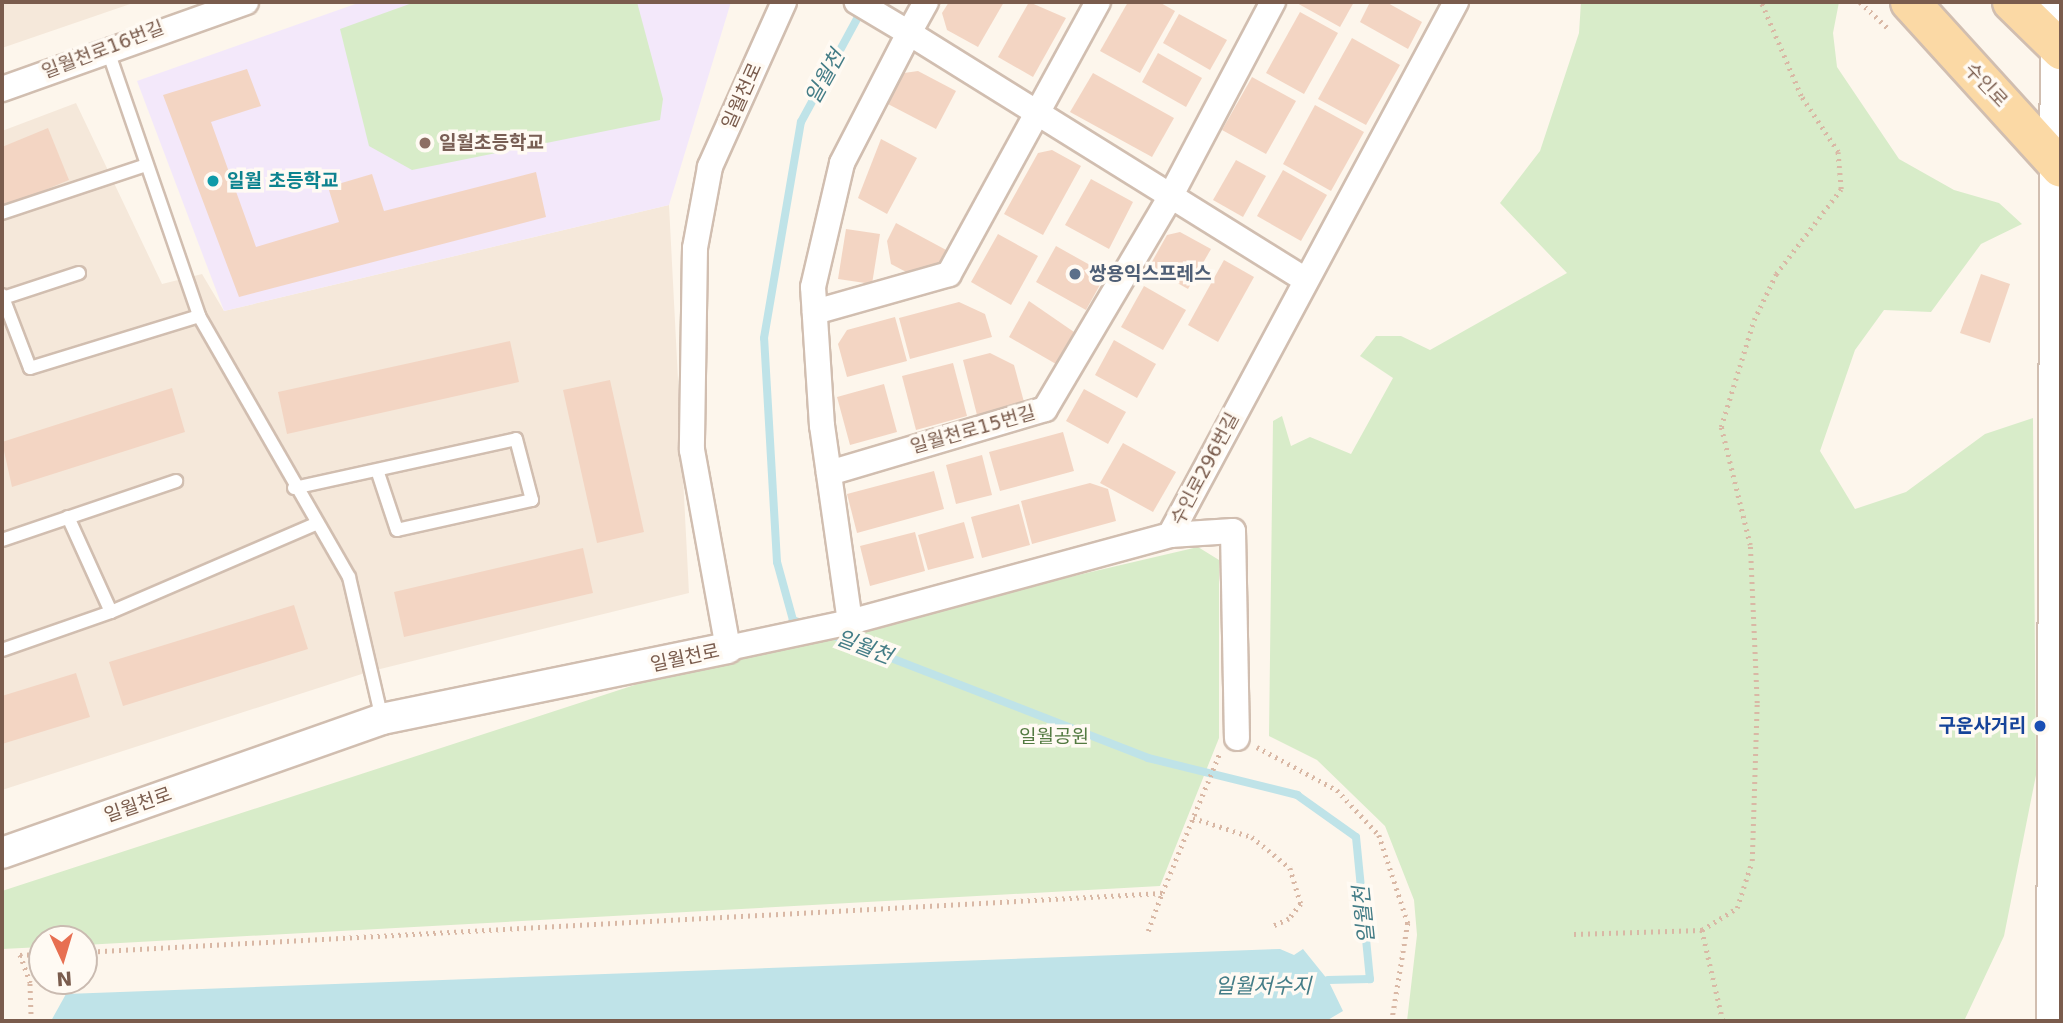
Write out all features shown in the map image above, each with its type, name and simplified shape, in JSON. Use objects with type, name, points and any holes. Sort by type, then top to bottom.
[{"type":"main road","points":[[2012,2],[2059,46]]},
{"type":"main road","name":"수인로","points":[[1900,16],[2057,163]]},
{"type":"street","name":"일월천로16번길","points":[[2,89],[107,51],[168,13],[246,2]]},
{"type":"street","name":"일월천로","points":[[2,853],[382,719],[728,648],[692,450],[695,248],[710,167],[784,2]]},
{"type":"street","points":[[857,2],[1169,199],[1304,279]]},
{"type":"street","points":[[850,622],[829,473],[813,287],[842,163],[926,2]]},
{"type":"street","points":[[815,312],[949,275],[1098,2]]},
{"type":"street","name":"일월천로15번길","points":[[829,473],[1045,409],[1169,199],[1273,2]]},
{"type":"street","name":"수인로296번길","points":[[728,648],[820,630],[1170,535],[1304,279],[1456,2]]},
{"type":"street","points":[[2052,1021],[2059,433],[2059,46],[2056,2]]},
{"type":"street","points":[[1170,535],[1233,531],[1237,738]]},
{"type":"lane","points":[[107,51],[199,316],[294,488],[349,578],[382,719]]},
{"type":"lane","points":[[2,213],[146,165]]},
{"type":"lane","points":[[79,273],[2,296],[30,368],[199,316]]},
{"type":"lane","points":[[294,488],[378,473],[516,439],[532,500],[397,530],[378,473]]},
{"type":"lane","points":[[2,540],[176,481]]},
{"type":"lane","points":[[68,517],[111,612]]},
{"type":"lane","points":[[2,650],[111,612],[315,524]]},
{"type":"path","points":[[1574,934],[1702,930],[1737,908],[1752,861],[1757,703],[1750,545],[1721,427],[1754,320],[1776,274],[1841,189],[1838,152],[1801,96],[1760,2]]},
{"type":"path","points":[[1860,2],[1900,16]]},
{"type":"path","points":[[1148,931],[1221,751],[1237,738],[1337,790],[1379,835],[1408,923],[1392,1021]]},
{"type":"path","points":[[1193,818],[1252,837],[1290,868],[1301,904],[1289,919],[1273,926]]},
{"type":"path","points":[[98,951],[1162,893]]},
{"type":"path","points":[[1702,930],[1723,1021]]},
{"type":"path","points":[[28,955],[20,955],[28,977]]},
{"type":"path","points":[[30,995],[31,1021]]},
{"type":"shaded area","points":[[2,2],[136,2],[2,48]]},
{"type":"shaded area","name":"일월초등학교","points":[[361,2],[731,2],[669,205],[224,311],[137,81]]},
{"type":"shaded area","points":[[76,103],[162,284],[202,274],[224,311],[669,205],[689,593],[368,672],[2,790],[2,131]]},
{"type":"green space","points":[[415,2],[637,2],[663,99],[660,120],[412,170],[369,146],[340,29]]},
{"type":"green space","points":[[1581,2],[1839,2],[1833,33],[1837,67],[1899,159],[1954,190],[1999,203],[2022,224],[1981,244],[1931,312],[1884,310],[1855,350],[1820,451],[1855,509],[1906,492],[1985,434],[2033,418],[2036,775],[2004,936],[1964,1021],[1407,1021],[1417,935],[1414,900],[1385,826],[1317,760],[1269,736],[1273,421],[1282,416],[1291,446],[1310,437],[1351,454],[1393,378],[1360,356],[1376,336],[1401,336],[1430,350],[1567,273],[1500,203],[1540,151],[1579,33]]},
{"type":"green space","name":"일월공원","points":[[1198,547],[1219,560],[1219,738],[1160,886],[98,944],[98,925],[28,925],[28,948],[2,949],[2,891],[702,663]]},
{"type":"water","name":"일월저수지","points":[[1280,949],[1294,955],[1303,949],[1328,980],[1343,1011],[1326,1021],[51,1021],[65,995],[98,995],[98,993]]},
{"type":"building","points":[[949,2],[1004,2],[978,47],[947,30],[942,13]]},
{"type":"building","points":[[1029,2],[1066,18],[1033,77],[998,57]]},
{"type":"building","points":[[1128,2],[1159,2],[1175,11],[1140,73],[1100,51]]},
{"type":"building","points":[[1295,2],[1354,2],[1340,27]]},
{"type":"building","points":[[1370,2],[1386,2],[1422,22],[1408,49],[1360,22]]},
{"type":"building","points":[[1300,12],[1338,33],[1304,94],[1266,73]]},
{"type":"building","points":[[1179,14],[1227,40],[1210,70],[1163,43]]},
{"type":"building","points":[[1352,38],[1400,65],[1366,125],[1318,99]]},
{"type":"building","points":[[1158,53],[1202,78],[1186,107],[1142,82]]},
{"type":"building","name":"일월 초등학교","points":[[247,69],[261,106],[211,122],[256,247],[339,222],[328,187],[372,174],[384,211],[536,172],[546,217],[239,297],[163,95]]},
{"type":"building","points":[[918,71],[956,91],[936,129],[888,104],[904,73]]},
{"type":"building","points":[[1093,73],[1174,118],[1152,157],[1070,112]]},
{"type":"building","points":[[1252,77],[1296,101],[1266,154],[1222,130]]},
{"type":"building","points":[[1315,105],[1364,132],[1331,191],[1283,164]]},
{"type":"building","points":[[48,128],[69,180],[2,208],[2,147]]},
{"type":"building","points":[[881,139],[917,158],[887,214],[858,198]]},
{"type":"building","points":[[1052,150],[1081,166],[1043,235],[1004,214],[1038,153]]},
{"type":"building","points":[[1236,160],[1266,176],[1243,217],[1213,200]]},
{"type":"building","points":[[1283,170],[1327,195],[1301,241],[1257,216]]},
{"type":"building","points":[[1091,179],[1133,202],[1109,249],[1065,225]]},
{"type":"building","points":[[896,223],[948,251],[942,262],[910,274],[891,264],[887,241]]},
{"type":"building","points":[[846,229],[880,234],[872,284],[838,279]]},
{"type":"building","points":[[1180,232],[1211,249],[1188,289],[1149,267],[1167,235]]},
{"type":"building","points":[[998,234],[1038,256],[1011,305],[971,282]]},
{"type":"building","points":[[1056,246],[1106,274],[1086,310],[1036,282]]},
{"type":"building","points":[[1224,260],[1254,277],[1218,342],[1188,325]]},
{"type":"building","points":[[1981,274],[2010,284],[1990,343],[1960,333]]},
{"type":"building","points":[[1144,286],[1186,310],[1163,350],[1121,327]]},
{"type":"building","points":[[1029,301],[1074,332],[1056,364],[1009,337]]},
{"type":"building","points":[[959,302],[985,314],[992,337],[910,359],[899,318]]},
{"type":"building","points":[[895,317],[907,361],[847,377],[838,344],[847,330]]},
{"type":"building","points":[[1114,340],[1156,364],[1137,398],[1095,375]]},
{"type":"building","points":[[510,341],[519,382],[287,434],[278,392]]},
{"type":"building","points":[[990,353],[1014,365],[1024,402],[977,415],[963,360]]},
{"type":"building","points":[[953,363],[967,416],[916,430],[902,376]]},
{"type":"building","points":[[610,380],[644,532],[597,543],[563,390]]},
{"type":"building","points":[[884,384],[897,432],[850,445],[837,397]]},
{"type":"building","points":[[172,388],[185,432],[12,487],[2,442]]},
{"type":"building","points":[[1084,389],[1126,412],[1108,444],[1066,421]]},
{"type":"building","points":[[1063,432],[1074,471],[1000,491],[989,452]]},
{"type":"building","points":[[1123,443],[1176,472],[1153,512],[1100,483]]},
{"type":"building","points":[[982,455],[992,495],[956,504],[946,465]]},
{"type":"building","points":[[934,471],[944,509],[857,533],[847,494]]},
{"type":"building","points":[[1090,483],[1108,489],[1116,521],[1032,544],[1021,501]]},
{"type":"building","points":[[1019,504],[1030,545],[982,558],[971,517]]},
{"type":"building","points":[[964,522],[974,558],[928,570],[918,535]]},
{"type":"building","points":[[915,532],[925,571],[870,586],[860,546]]},
{"type":"building","points":[[583,548],[593,593],[404,637],[394,592]]},
{"type":"building","points":[[294,605],[308,649],[123,706],[109,662]]},
{"type":"building","points":[[76,673],[90,717],[2,744],[2,696]]},
{"type":"waterway","name":"일월천","points":[[804,624],[793,620],[777,562],[764,338],[801,122],[863,8]]},
{"type":"waterway","name":"일월천","points":[[829,634],[1148,758],[1297,795],[1356,837],[1370,979],[1328,980]]},
{"type":"place","name":"일월초등학교","points":[[425,143]]},
{"type":"place","name":"일월 초등학교","points":[[213,181]]},
{"type":"place","name":"쌍용익스프레스","points":[[1075,274]]},
{"type":"place","name":"구운사거리","points":[[2040,726]]}]
